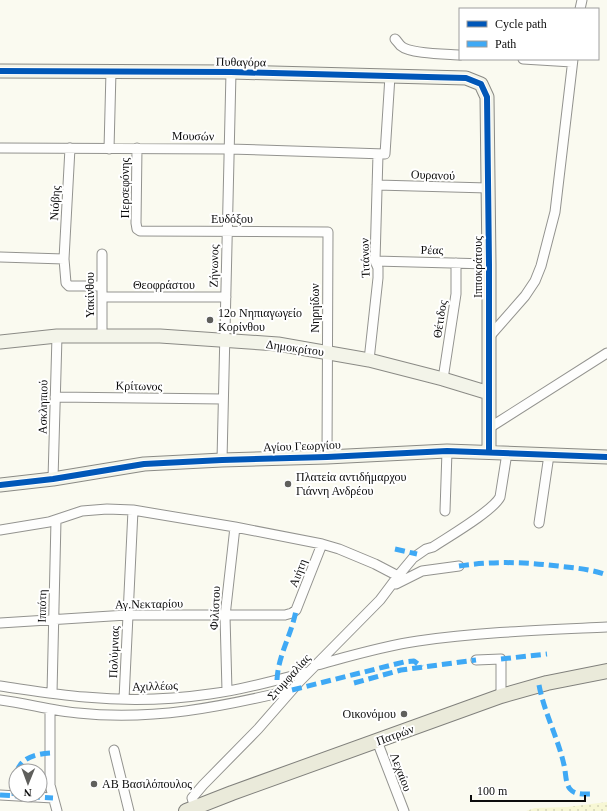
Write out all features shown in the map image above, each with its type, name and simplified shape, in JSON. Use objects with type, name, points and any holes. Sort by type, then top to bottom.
[{"type":"main road","name":"Πατρών","points":[[199,808],[501,696],[547,683],[607,671]]},
{"type":"street","points":[[396,39],[402,47],[411,50],[425,53],[459,55]]},
{"type":"street","points":[[489,337],[525,296],[535,282],[541,266],[555,212],[572,61],[548,60]]},
{"type":"street","name":"Πυθαγόρα","points":[[0,71],[231,72],[466,78],[481,84]]},
{"type":"street","points":[[109,149],[111,71]]},
{"type":"street","name":"Ζήνωνος","points":[[222,460],[231,72]]},
{"type":"street","name":"Τιτάνων","points":[[369,360],[378,278],[378,268],[375,261],[377,185],[382,154],[390,76]]},
{"type":"street","name":"Ιπποκράτους","points":[[481,84],[487,97],[489,452]]},
{"type":"street","name":"Μουσών","points":[[0,148],[229,149],[382,154]]},
{"type":"street","name":"Νιόβης","points":[[70,148],[64,259],[65,280],[69,286],[102,286]]},
{"type":"street","name":"Περσεφόνης","points":[[137,148],[137,229]]},
{"type":"street","name":"Ουρανού","points":[[377,185],[488,188]]},
{"type":"street","name":"Ευδόξου","points":[[137,229],[143,231],[328,232]]},
{"type":"street","name":"Νηρηίδων","points":[[327,456],[328,232]]},
{"type":"street","name":"Υακίνθου","points":[[102,254],[102,336]]},
{"type":"street","points":[[0,257],[64,259]]},
{"type":"street","name":"Ρέας","points":[[375,261],[489,264]]},
{"type":"street","name":"Θέτιδος","points":[[443,379],[456,294],[456,263]]},
{"type":"street","name":"Θεοφράστου","points":[[102,297],[226,297]]},
{"type":"street","name":"Δημοκρίτου","points":[[0,342],[57,336],[160,336],[278,344],[369,360],[443,379],[489,393]]},
{"type":"street","name":"Ασκληπιού","points":[[53,479],[57,336]]},
{"type":"street","points":[[489,428],[607,353]]},
{"type":"street","name":"Κρίτωνος","points":[[55,397],[223,399]]},
{"type":"street","points":[[445,511],[447,451]]},
{"type":"street","name":"Αγίου Γεωργίου","points":[[0,485],[53,479],[144,464],[222,460],[447,451],[607,457]]},
{"type":"street","name":"Στυμφαλίας","points":[[199,808],[192,798],[196,792],[258,730],[292,690],[380,600],[417,554],[433,547],[487,511],[498,501],[500,497],[507,453]]},
{"type":"street","points":[[539,523],[549,455]]},
{"type":"street","points":[[0,530],[56,520],[82,511],[107,509],[133,510],[322,544],[375,564],[398,576]]},
{"type":"street","name":"Πολύμνιας","points":[[124,699],[133,510]]},
{"type":"street","name":"Ιππότη","points":[[52,693],[56,520]]},
{"type":"street","name":"Φιλίστου","points":[[227,691],[225,616],[235,528]]},
{"type":"street","name":"Αιήτη","points":[[296,610],[322,544]]},
{"type":"street","points":[[392,584],[396,584],[422,571],[459,566]]},
{"type":"street","name":"Αγ.Νεκταρίου","points":[[0,623],[127,615],[285,615],[292,614],[296,610]]},
{"type":"street","name":"Αχιλλέως","points":[[0,686],[85,697],[124,699],[203,695],[227,691],[312,669],[384,647],[419,641],[529,631],[607,627]]},
{"type":"street","points":[[476,660],[501,658],[501,696]]},
{"type":"street","points":[[0,700],[77,713],[124,716],[168,714],[199,710],[233,704],[292,690]]},
{"type":"street","points":[[50,709],[49,769],[52,798],[57,811]]},
{"type":"street","name":"Λεχαίου","points":[[377,741],[400,810]]},
{"type":"street","points":[[114,750],[129,811]]},
{"type":"street","points":[[0,795],[52,798]]},
{"type":"sand","points":[[607,802],[607,811],[526,811],[535,808],[567,807]]},
{"type":"marked path","points":[[395,549],[417,554]]},
{"type":"marked path","points":[[459,566],[496,563],[533,564],[583,569],[607,575]]},
{"type":"marked path","points":[[277,680],[282,653],[296,610]]},
{"type":"marked path","points":[[501,659],[547,654]]},
{"type":"marked path","points":[[354,683],[401,670],[476,660]]},
{"type":"marked path","points":[[292,690],[404,662],[414,661],[422,667]]},
{"type":"marked path","points":[[539,685],[544,705],[565,768],[568,787],[577,793],[591,794]]},
{"type":"marked path","points":[[21,763],[30,757],[50,753]]},
{"type":"marked path","points":[[0,795],[53,798]]},
{"type":"cycle path","points":[[0,71],[231,72],[466,78],[481,84],[487,97],[489,452]]},
{"type":"cycle path","points":[[0,485],[53,479],[144,464],[222,460],[447,451],[607,457]]},
{"type":"place","name":"12ο Νηπιαγωγείο Κορίνθου","points":[[210,320]]},
{"type":"place","name":"Πλατεία αντιδήμαρχου Γιάννη Ανδρέου","points":[[288,484]]},
{"type":"place","name":"Οικονόμου","points":[[404,714]]},
{"type":"place","name":"ΑΒ Βασιλόπουλος","points":[[94,784]]}]
